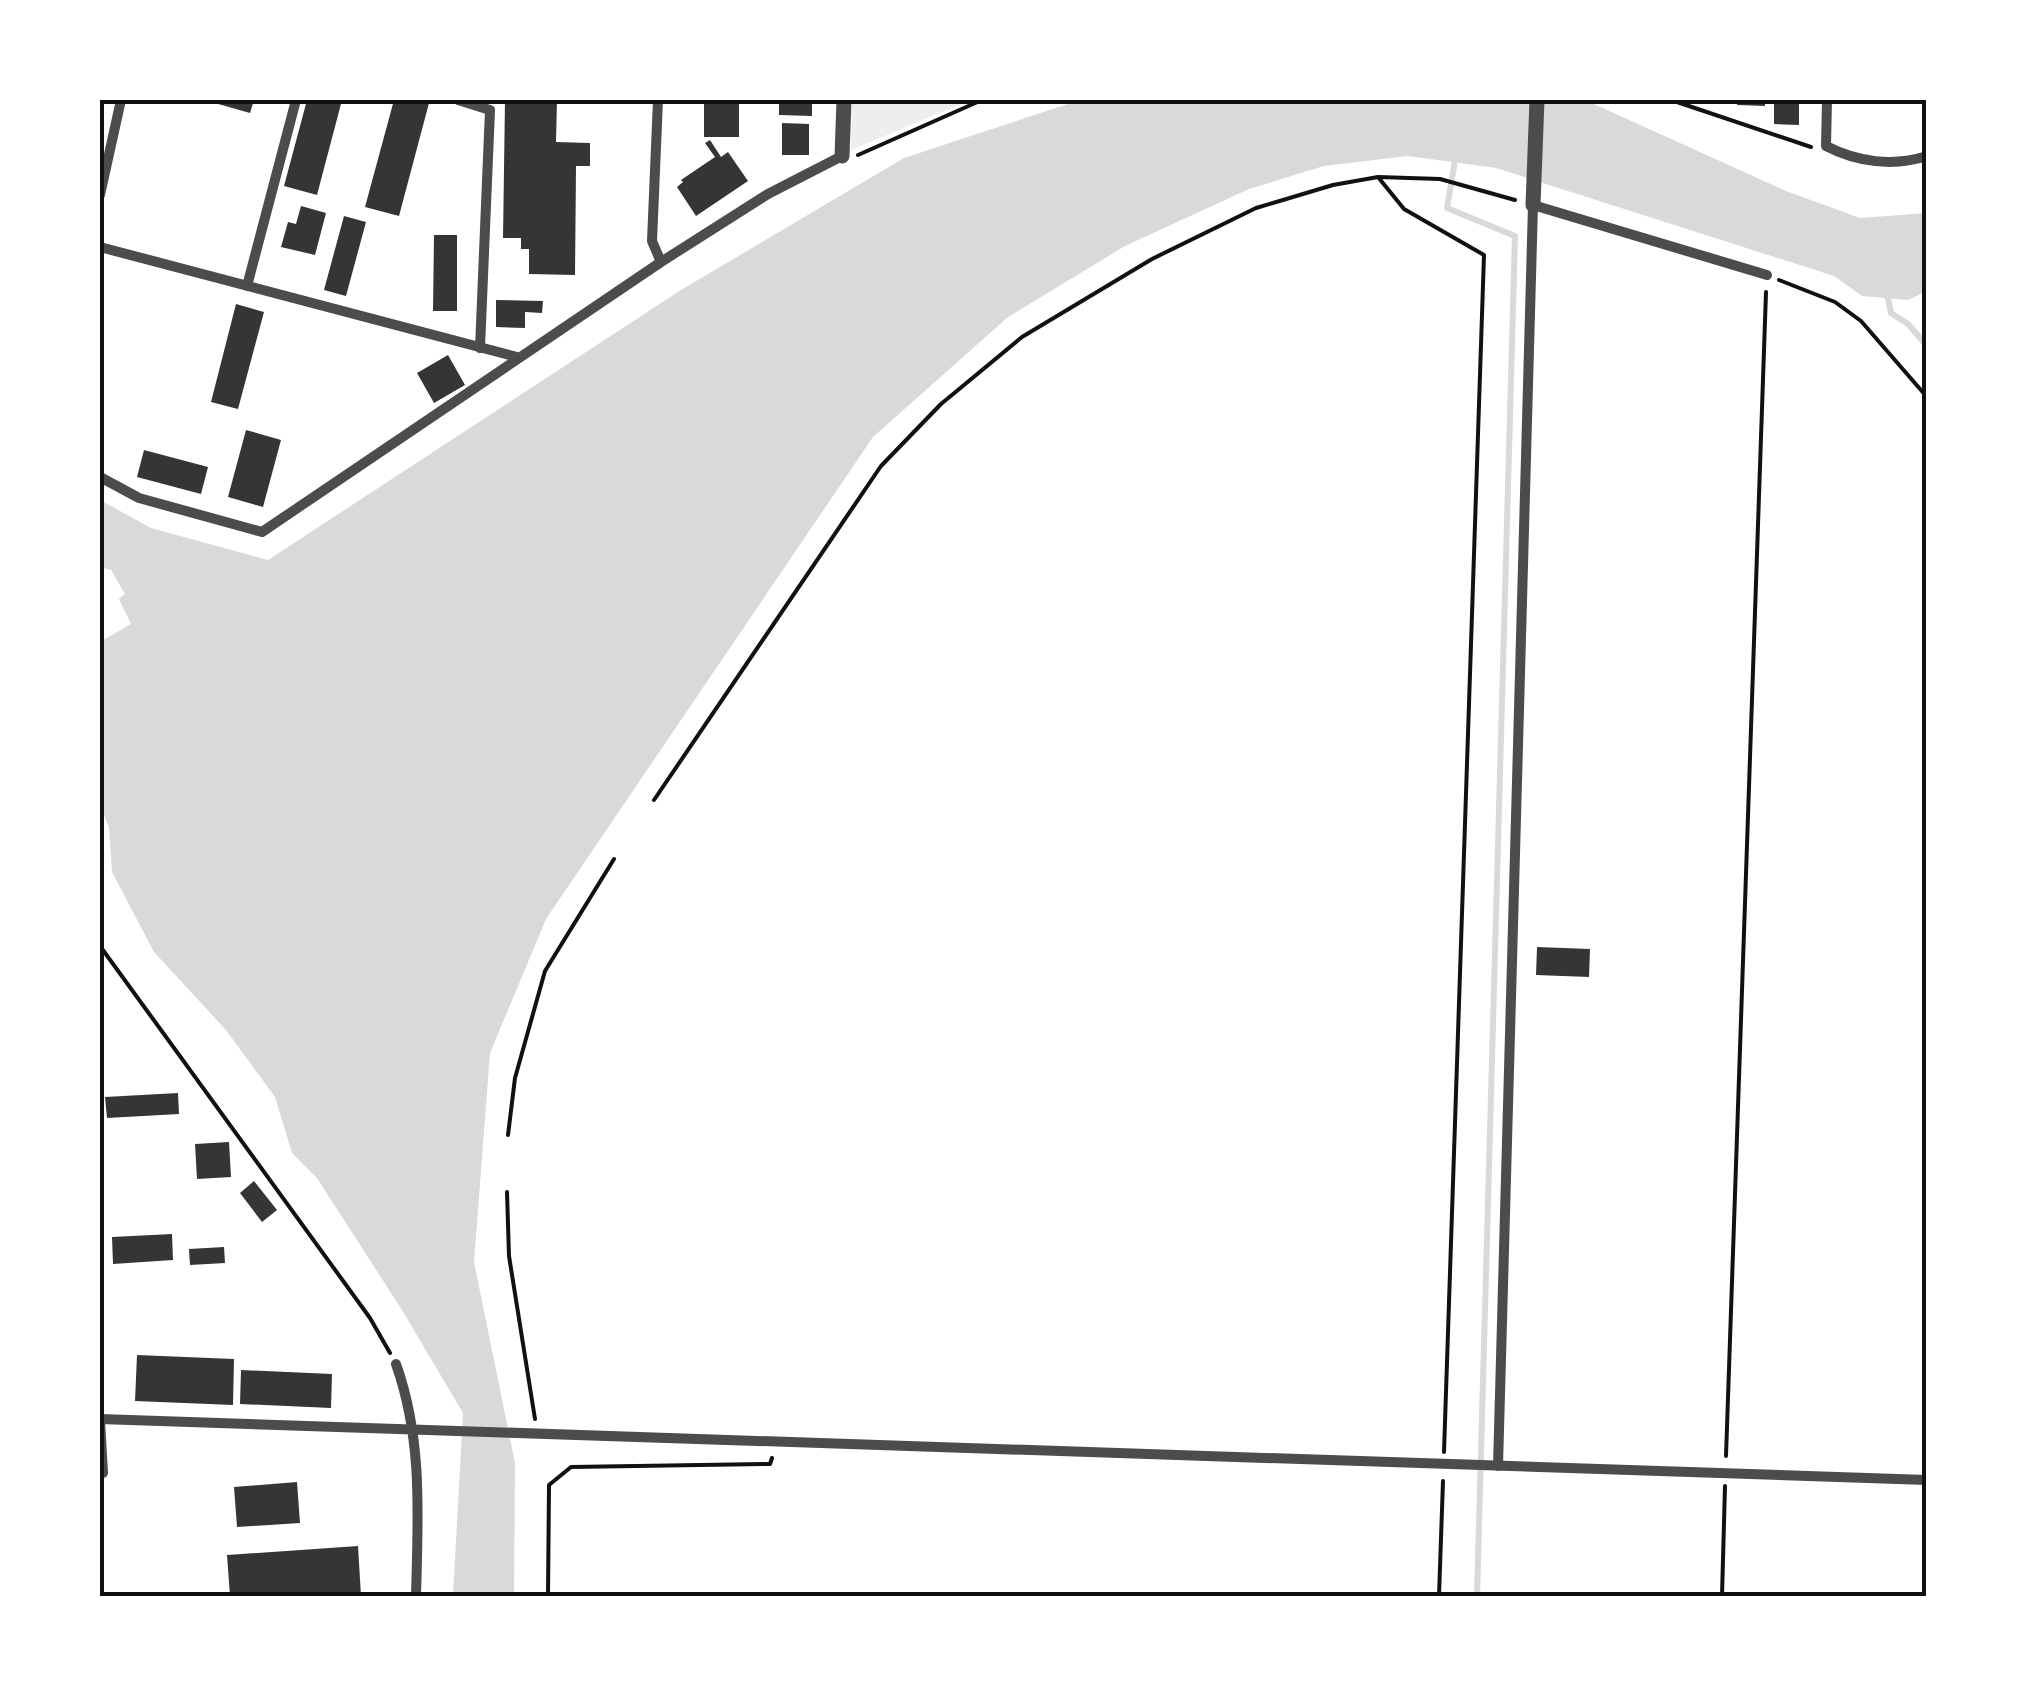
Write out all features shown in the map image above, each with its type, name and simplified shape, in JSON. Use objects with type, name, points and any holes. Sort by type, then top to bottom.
[{"type":"street","points":[[100,195],[120,100]]},
{"type":"street","points":[[247,286],[296,100]]},
{"type":"street","points":[[458,100],[490,110],[480,348]]},
{"type":"street","points":[[658,100],[652,241],[661,262]]},
{"type":"street","points":[[100,478],[139,498],[262,532],[661,262],[768,194],[842,156],[844,100]]},
{"type":"street","points":[[1498,1466],[1537,100]]},
{"type":"street","points":[[1827,100],[1826,146],[1849,158],[1904,163],[1927,156]]},
{"type":"street","points":[[1534,205],[1767,275]]},
{"type":"street","points":[[100,247],[517,357]]},
{"type":"street","points":[[396,1364],[414,1432],[416,1596]]},
{"type":"street","points":[[104,1474],[100,1419],[1927,1480]]},
{"type":"path","points":[[842,156],[855,156],[982,100]]},
{"type":"path","points":[[1671,100],[1811,147],[1826,146]]},
{"type":"path","points":[[1378,177],[1404,209],[1484,255],[1439,1596]]},
{"type":"path","points":[[654,800],[880,466],[941,404],[1035,328],[1152,258],[1256,208],[1333,185],[1378,177],[1440,179],[1534,205]]},
{"type":"path","points":[[1722,1596],[1767,275],[1834,302],[1861,322],[1927,398]]},
{"type":"path","points":[[508,1136],[515,1078],[545,972],[614,858]]},
{"type":"path","points":[[100,946],[370,1318],[396,1364]]},
{"type":"path","points":[[506,1192],[509,1256],[538,1433]]},
{"type":"path","points":[[548,1596],[549,1485],[571,1467],[770,1464],[777,1440]]},
{"type":"shaded area","points":[[852,100],[971,100],[851,150]]},
{"type":"shaded area","points":[[1080,100],[1585,100],[1786,191],[1860,218],[1927,213],[1927,291],[1908,300],[1862,296],[1834,276],[1496,168],[1408,156],[1324,166],[1249,189],[1125,246],[1008,317],[873,437],[546,919],[490,1053],[474,1262],[515,1463],[514,1596],[453,1596],[463,1413],[317,1178],[292,1153],[275,1097],[226,1030],[154,952],[112,872],[109,828],[100,805],[100,642],[131,624],[119,599],[125,594],[111,570],[100,567],[100,500],[151,528],[268,560],[681,290],[904,158]]},
{"type":"building","points":[[204,100],[254,100],[250,113]]},
{"type":"building","points":[[307,100],[342,100],[317,195],[284,186]]},
{"type":"building","points":[[394,100],[429,103],[399,216],[365,207]]},
{"type":"building","points":[[505,100],[557,100],[556,142],[590,143],[590,166],[576,166],[575,275],[529,274],[529,249],[521,249],[521,238],[503,238]]},
{"type":"building","points":[[704,100],[739,100],[739,137],[704,137]]},
{"type":"building","points":[[779,100],[812,100],[812,116],[779,115]]},
{"type":"building","points":[[1737,100],[1765,100],[1765,106],[1737,105]]},
{"type":"building","points":[[1774,100],[1799,100],[1799,125],[1774,124]]},
{"type":"building","points":[[782,123],[809,124],[809,155],[782,155]]},
{"type":"building","points":[[710,140],[721,157],[728,152],[748,181],[696,216],[677,187],[681,180],[715,157],[705,143]]},
{"type":"building","points":[[301,206],[326,213],[315,255],[281,247],[288,222],[296,224]]},
{"type":"building","points":[[344,216],[366,222],[346,296],[324,290]]},
{"type":"building","points":[[434,235],[457,235],[457,311],[433,311]]},
{"type":"building","points":[[496,300],[543,301],[542,313],[525,312],[525,328],[496,327]]},
{"type":"building","points":[[236,304],[264,312],[238,409],[211,402]]},
{"type":"building","points":[[448,355],[465,385],[434,403],[417,373]]},
{"type":"building","points":[[246,430],[281,440],[263,507],[228,497]]},
{"type":"building","points":[[144,450],[208,467],[201,494],[137,477]]},
{"type":"building","points":[[1537,947],[1590,949],[1589,977],[1536,975]]},
{"type":"building","points":[[178,1093],[179,1114],[107,1118],[105,1097]]},
{"type":"building","points":[[229,1142],[231,1177],[197,1179],[195,1144]]},
{"type":"building","points":[[254,1181],[277,1210],[262,1222],[240,1193]]},
{"type":"building","points":[[172,1234],[173,1260],[113,1264],[112,1237]]},
{"type":"building","points":[[224,1247],[225,1263],[190,1265],[189,1249]]},
{"type":"building","points":[[137,1355],[234,1359],[233,1405],[135,1401]]},
{"type":"building","points":[[241,1370],[332,1374],[331,1408],[240,1404]]},
{"type":"building","points":[[297,1482],[300,1523],[237,1527],[234,1487]]},
{"type":"building","points":[[358,1546],[361,1596],[230,1596],[227,1555]]},
{"type":"waterway","points":[[1456,155],[1447,208],[1515,236],[1477,1596]]},
{"type":"waterway","points":[[1887,294],[1891,313],[1908,324],[1927,346]]}]
